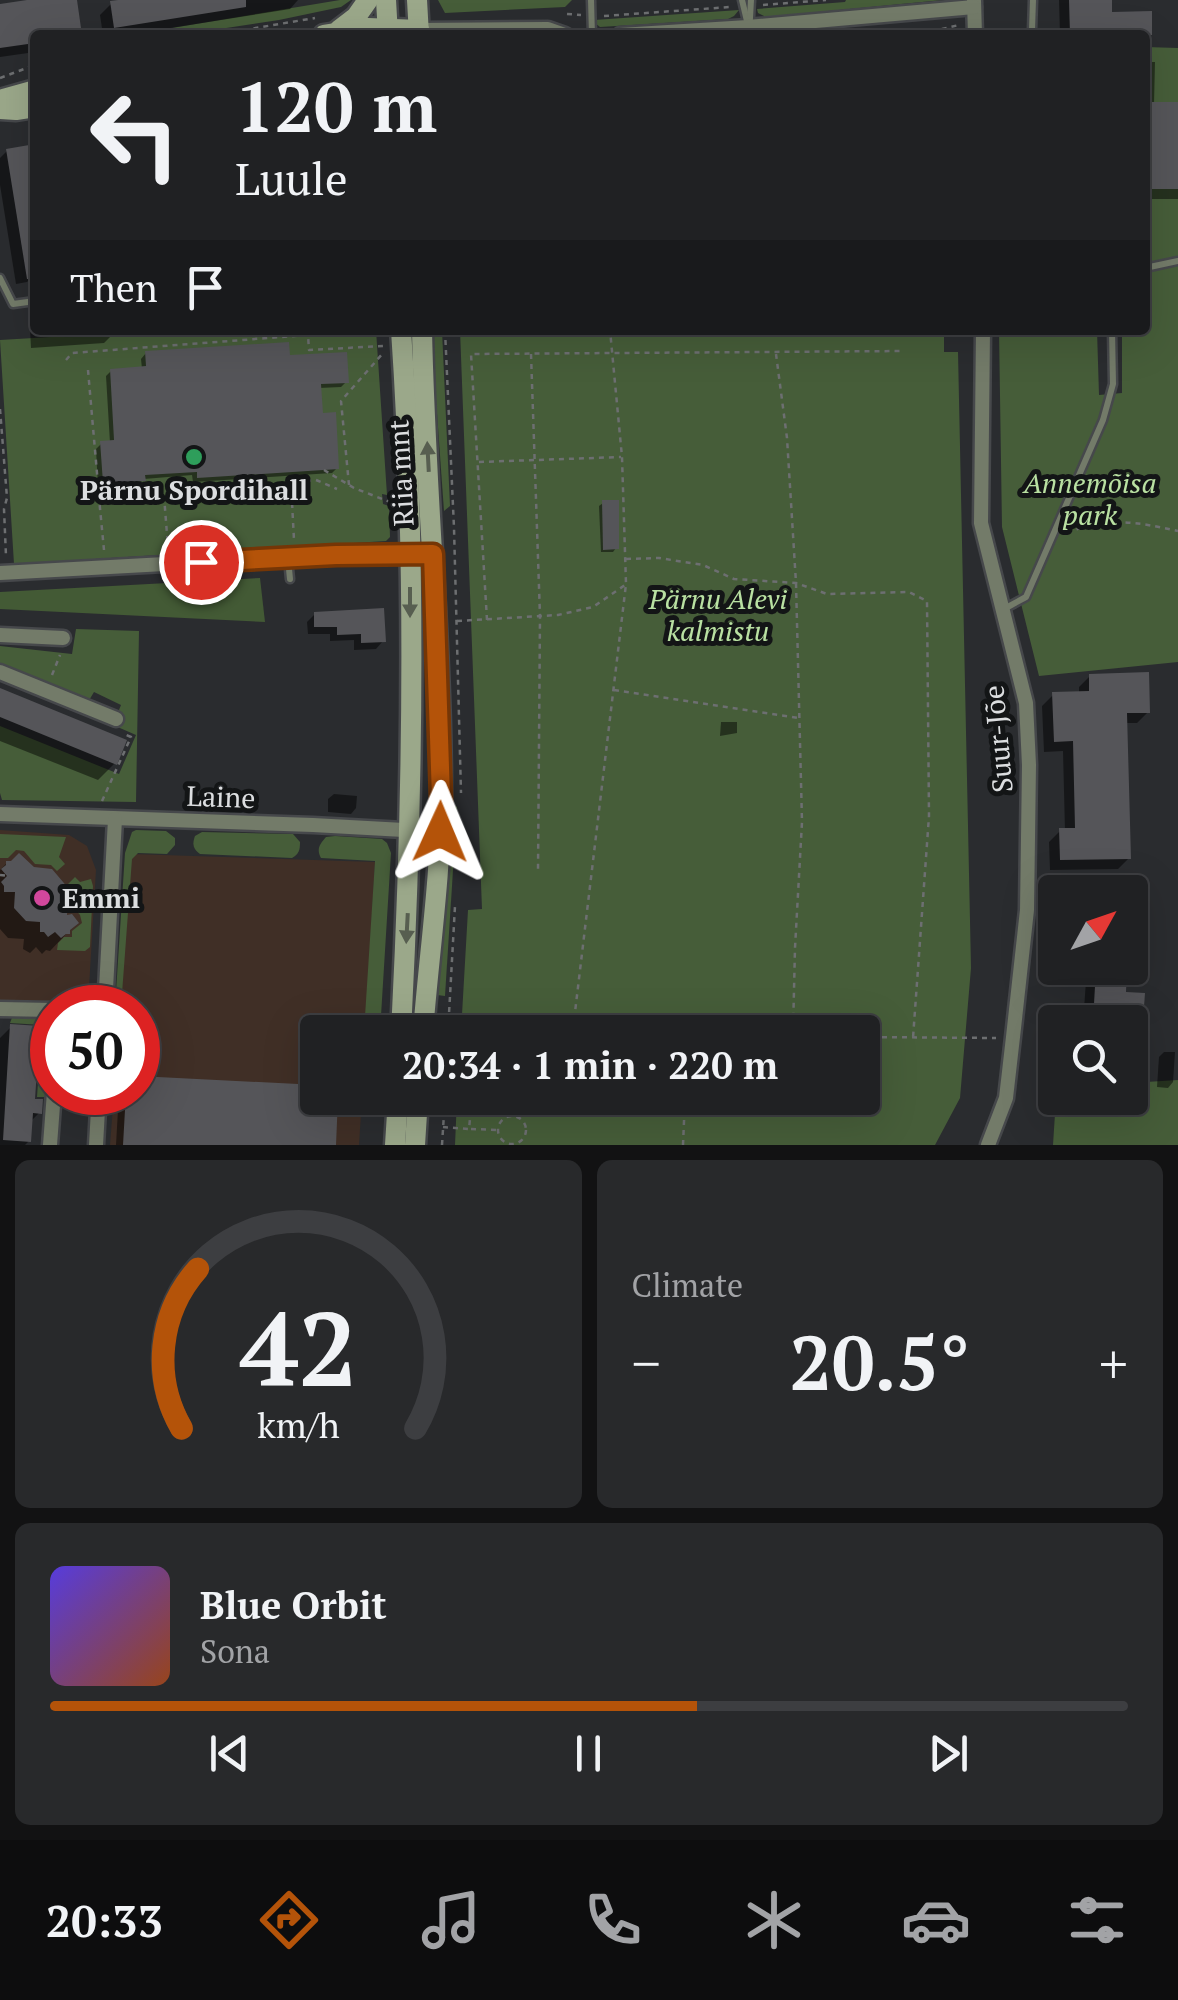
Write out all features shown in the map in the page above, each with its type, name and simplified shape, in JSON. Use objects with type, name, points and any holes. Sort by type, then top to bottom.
[{"type":"main road","points":[[326,28],[356,17],[368,0]]},
{"type":"main road","points":[[386,0],[388,30]]},
{"type":"main road","points":[[417,0],[419,30]]},
{"type":"main road","points":[[326,28],[378,30]]},
{"type":"main road","points":[[0,100],[30,91]]},
{"type":"main road","points":[[0,109],[30,108]]},
{"type":"main road","name":"Riia mnt","points":[[402,335],[410,554],[411,830],[402,1015]]},
{"type":"main road","name":"Riia mnt","points":[[422,335],[441,798],[425,1015]]},
{"type":"main road","points":[[396,1145],[397,1115]]},
{"type":"main road","points":[[415,1145],[417,1115]]},
{"type":"street","points":[[764,30],[975,16]]},
{"type":"street","name":"Suur-Jõe","points":[[983,335],[980,523],[1026,704],[1029,765],[1027,910],[1006,1098],[988,1145]]},
{"type":"street","points":[[5,572],[433,554]]},
{"type":"street","points":[[0,635],[62,646]]},
{"type":"street","points":[[0,672],[112,718]]},
{"type":"street","name":"Laine","points":[[1,812],[440,832]]},
{"type":"street","points":[[106,985],[115,819]]},
{"type":"street","points":[[0,1008],[30,1009]]},
{"type":"street","points":[[50,1145],[52,1115]]},
{"type":"street","points":[[96,1145],[98,1115]]},
{"type":"lane","points":[[590,0],[592,30]]},
{"type":"lane","points":[[1032,30],[1033,0]]},
{"type":"lane","points":[[747,3],[749,30]]},
{"type":"lane","points":[[1150,267],[1178,261]]},
{"type":"lane","points":[[0,278],[13,304],[30,302]]},
{"type":"lane","points":[[1003,610],[1026,597],[1102,420],[1113,384],[1112,335]]},
{"type":"lane","points":[[288,558],[290,579]]},
{"type":"path","points":[[567,14],[591,17],[826,0]]},
{"type":"path","points":[[922,30],[942,28],[975,16]]},
{"type":"path","points":[[294,30],[326,28]]},
{"type":"path","points":[[0,78],[30,67]]},
{"type":"path","points":[[445,335],[454,528]]},
{"type":"path","points":[[575,1015],[626,584],[622,457],[611,335]]},
{"type":"path","points":[[66,360],[72,353],[308,336],[309,350],[385,349],[341,401],[349,485]]},
{"type":"path","points":[[487,620],[471,354],[904,351]]},
{"type":"path","points":[[776,352],[787,438],[796,583],[802,822],[793,1015]]},
{"type":"path","points":[[531,354],[540,616],[538,872]]},
{"type":"path","points":[[88,370],[104,552]]},
{"type":"path","points":[[0,410],[7,498],[2,510],[5,572]]},
{"type":"path","points":[[477,462],[622,457]]},
{"type":"path","points":[[324,470],[394,504]]},
{"type":"path","points":[[99,498],[316,480],[337,489]]},
{"type":"path","points":[[290,482],[294,542]]},
{"type":"path","points":[[163,492],[168,549]]},
{"type":"path","points":[[1051,542],[1106,521],[1136,522],[1178,531]]},
{"type":"path","points":[[626,559],[659,558],[702,565],[734,579],[796,583],[827,594],[909,592],[927,601],[930,816],[913,1038]]},
{"type":"path","points":[[457,621],[540,616],[593,607],[626,584]]},
{"type":"path","points":[[46,691],[62,646]]},
{"type":"path","points":[[612,690],[799,718]]},
{"type":"path","points":[[99,806],[130,737],[110,728],[112,718]]},
{"type":"path","points":[[0,876],[9,876]]},
{"type":"path","points":[[880,1037],[1013,1037]]},
{"type":"path","points":[[442,1145],[444,1115]]},
{"type":"path","points":[[469,1128],[470,1115]]},
{"type":"path","points":[[683,1145],[684,1115]]},
{"type":"path","points":[[511,1116],[520,1119],[525,1127],[521,1140],[513,1144],[500,1139],[498,1130],[503,1120],[511,1116]]},
{"type":"path","points":[[443,1127],[498,1130]]},
{"type":"shaded area","points":[[0,830],[69,835],[87,846],[96,870],[89,985],[30,985],[30,1001],[0,1000]]},
{"type":"shaded area","points":[[131,854],[375,862],[366,1015],[300,1015],[300,1115],[361,1115],[359,1145],[110,1145],[112,1115],[160,1115],[160,985],[122,985]]},
{"type":"green space","points":[[351,0],[341,7],[279,20],[213,30],[160,30]]},
{"type":"green space","points":[[438,0],[572,0],[565,7],[445,13]]},
{"type":"green space","points":[[846,0],[943,0],[766,17],[757,9]]},
{"type":"green space","points":[[739,10],[728,19],[600,27],[594,20]]},
{"type":"green space","name":"Annemõisa park","points":[[1150,47],[1178,48],[1178,662],[1039,676],[1002,527],[999,335],[1097,335],[1099,395],[1122,393],[1122,335],[1150,335]]},
{"type":"green space","name":"Pärnu Spordihall","points":[[84,335],[376,335],[387,495],[382,494],[383,504],[389,506],[390,537],[386,541],[14,564],[0,340]]},
{"type":"green space","points":[[431,335],[442,335],[450,506],[444,511]]},
{"type":"green space","name":"Pärnu Alevi kalmistu","points":[[460,335],[944,335],[944,352],[958,352],[971,968],[960,1098],[935,1145],[455,1145],[456,1115],[880,1115],[880,1015],[462,1015],[468,910],[482,909]]},
{"type":"green space","points":[[260,578],[265,622],[0,609],[0,592]]},
{"type":"green space","points":[[76,629],[139,631],[136,802],[2,800],[0,726],[119,774],[136,735],[113,725],[121,705],[94,692],[88,702],[0,665],[0,646],[72,654]]},
{"type":"green space","points":[[452,804],[457,807],[445,996],[437,995]]},
{"type":"green space","points":[[166,831],[175,838],[175,845],[167,854],[138,853],[132,859],[123,985],[116,985],[125,853],[132,832]]},
{"type":"green space","points":[[202,832],[293,834],[300,847],[292,858],[200,854],[194,841]]},
{"type":"green space","points":[[0,834],[66,837],[59,857],[65,864],[57,871],[51,865],[35,864],[24,851],[16,850],[8,858],[0,858]]},
{"type":"green space","points":[[326,837],[382,839],[391,853],[381,1015],[365,1015],[375,861],[321,858],[320,844]]},
{"type":"green space","points":[[75,877],[80,882],[91,879],[93,886],[90,947],[85,951],[57,950],[58,943],[64,937],[72,937],[72,931],[82,923],[72,905],[73,890],[68,884]]},
{"type":"green space","points":[[13,1015],[30,1016],[30,1024],[10,1023]]},
{"type":"green space","points":[[1178,1080],[1178,1145],[1053,1145],[1055,1115],[1148,1115],[1148,1082]]},
{"type":"building","points":[[77,0],[81,30],[30,30],[30,44],[0,48],[0,4]]},
{"type":"building","points":[[246,0],[246,7],[114,28],[110,1]]},
{"type":"building","points":[[1069,0],[1112,0],[1112,12],[1152,11],[1152,35],[1150,30],[1070,30]]},
{"type":"building","points":[[1150,102],[1178,102],[1178,189],[1150,189]]},
{"type":"building","points":[[30,145],[30,279],[27,279],[6,149]]},
{"type":"building","points":[[289,342],[290,355],[347,352],[349,383],[321,384],[323,413],[336,412],[339,469],[197,478],[197,472],[145,475],[146,481],[103,483],[100,441],[114,440],[110,369],[146,366],[145,351]]},
{"type":"building","points":[[602,500],[619,500],[619,549],[603,550]]},
{"type":"building","points":[[384,608],[386,642],[361,643],[361,634],[337,635],[337,627],[314,627],[314,612]]},
{"type":"building","points":[[1149,672],[1150,713],[1127,713],[1131,859],[1060,860],[1059,828],[1075,828],[1073,741],[1054,742],[1052,692],[1089,691],[1089,674]]},
{"type":"building","points":[[0,688],[127,740],[117,765],[0,717]]},
{"type":"building","name":"Emmi","points":[[19,853],[34,867],[52,869],[69,889],[67,915],[72,914],[79,923],[70,934],[61,938],[55,932],[48,937],[40,932],[40,922],[26,921],[14,908],[15,892],[4,892],[1,882],[7,876],[1,869]]},
{"type":"building","points":[[1095,985],[1126,985],[1126,992],[1145,993],[1144,1005],[1094,1005]]},
{"type":"building","points":[[10,1024],[30,1025],[31,1142],[3,1140]]},
{"type":"building","points":[[160,1077],[300,1084],[300,1115],[337,1115],[336,1145],[123,1145],[125,1115],[160,1115]]},
{"type":"place","name":"Pärnu Spordihall","points":[[194,457]]},
{"type":"place","name":"Emmi","points":[[42,898]]},
{"type":"route","points":[[201,562],[433,554],[440,832]]}]
